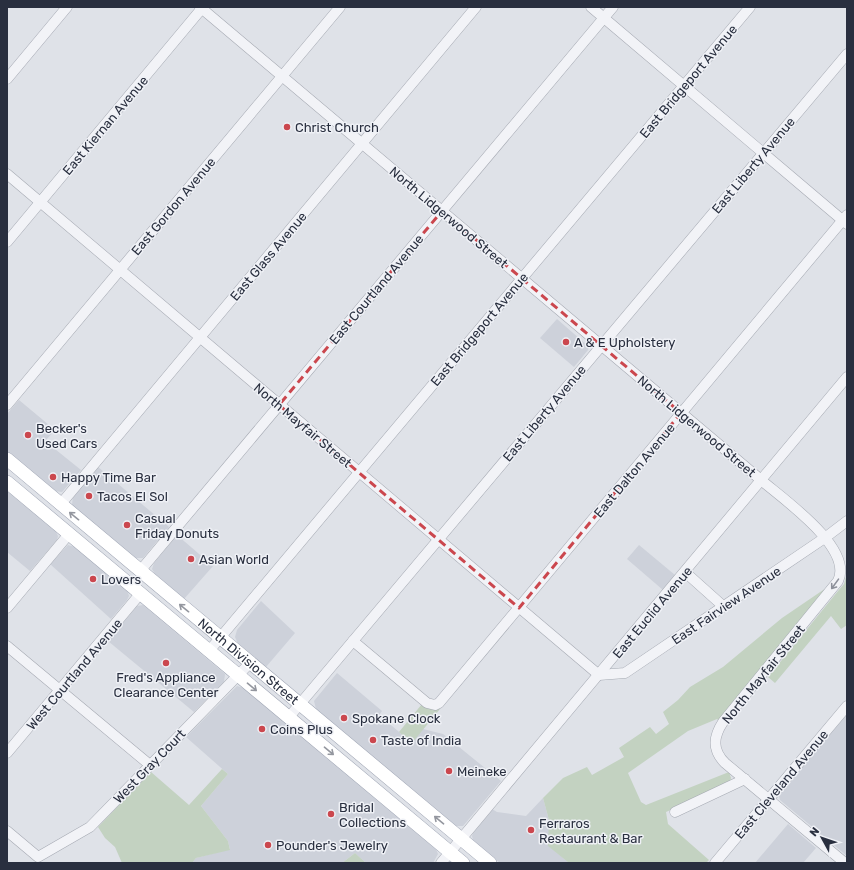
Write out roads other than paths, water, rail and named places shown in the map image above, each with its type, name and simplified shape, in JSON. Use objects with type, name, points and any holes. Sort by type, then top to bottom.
[{"type":"main road","name":"North Division Street","points":[[7,459],[60,505],[300,704],[456,845],[463,863]]},
{"type":"main road","name":"North Division Street","points":[[11,485],[289,717],[456,845],[490,863]]},
{"type":"main road","points":[[11,485],[26,489],[51,510],[54,510],[60,505]]},
{"type":"main road","points":[[69,534],[74,531],[80,532],[116,562],[119,562],[124,557]]},
{"type":"street","points":[[7,79],[67,7]]},
{"type":"street","name":"East Gordon Avenue","points":[[7,405],[340,7]]},
{"type":"street","name":"East Glass Avenue","points":[[60,505],[476,7]]},
{"type":"street","points":[[591,7],[684,84],[763,153],[846,220]]},
{"type":"street","name":"East Courtland Avenue","points":[[140,571],[613,7]]},
{"type":"street","name":"East Bridgeport Avenue","points":[[209,651],[750,7]]},
{"type":"street","name":"North Lidgerwood Street","points":[[202,8],[761,480],[826,537]]},
{"type":"street","name":"East Kiernan Avenue","points":[[7,242],[202,8]]},
{"type":"street","name":"East Liberty Avenue","points":[[289,717],[847,54]]},
{"type":"street","name":"North Mayfair Street","points":[[7,174],[599,675]]},
{"type":"street","name":"East Dalton Avenue","points":[[353,641],[427,703],[434,705],[439,702],[681,413],[846,220]]},
{"type":"street","name":"East Euclid Avenue","points":[[441,863],[847,377]]},
{"type":"street","name":"East Fairview Avenue","points":[[599,675],[625,673],[826,537],[847,521]]},
{"type":"street","points":[[7,608],[69,534]]},
{"type":"street","name":"North Mayfair Street","points":[[826,537],[840,559],[840,578],[723,722],[715,738],[718,755],[845,863]]},
{"type":"street","points":[[685,572],[723,606]]},
{"type":"street","name":"West Courtland Avenue","points":[[7,753],[140,594]]},
{"type":"street","points":[[7,646],[150,765]]},
{"type":"street","name":"West Gray Court","points":[[7,831],[38,857],[90,827],[250,663]]},
{"type":"street","name":"East Cleveland Avenue","points":[[715,863],[847,706]]},
{"type":"street","points":[[675,812],[745,779]]},
{"type":"place","name":"Christ Church","points":[[287,127]]},
{"type":"place","name":"A & E Upholstery","points":[[566,342]]},
{"type":"place","name":"Becker's Used Cars","points":[[28,435]]},
{"type":"place","name":"Happy Time Bar","points":[[53,477]]},
{"type":"place","name":"Tacos El Sol","points":[[89,496]]},
{"type":"place","name":"Casual Friday Donuts","points":[[127,525]]},
{"type":"place","name":"Asian World","points":[[191,559]]},
{"type":"place","name":"Lovers","points":[[93,579]]},
{"type":"place","name":"Fred's Appliance Clearance Center","points":[[166,663]]},
{"type":"place","name":"Spokane Clock","points":[[344,718]]},
{"type":"place","name":"Coins Plus","points":[[262,729]]},
{"type":"place","name":"Taste of India","points":[[373,740]]},
{"type":"place","name":"Meineke","points":[[449,771]]},
{"type":"place","name":"Bridal Collections","points":[[331,814]]},
{"type":"place","name":"Ferraros Restaurant & Bar","points":[[531,830]]},
{"type":"place","name":"Pounder's Jewelry","points":[[268,845]]}]
